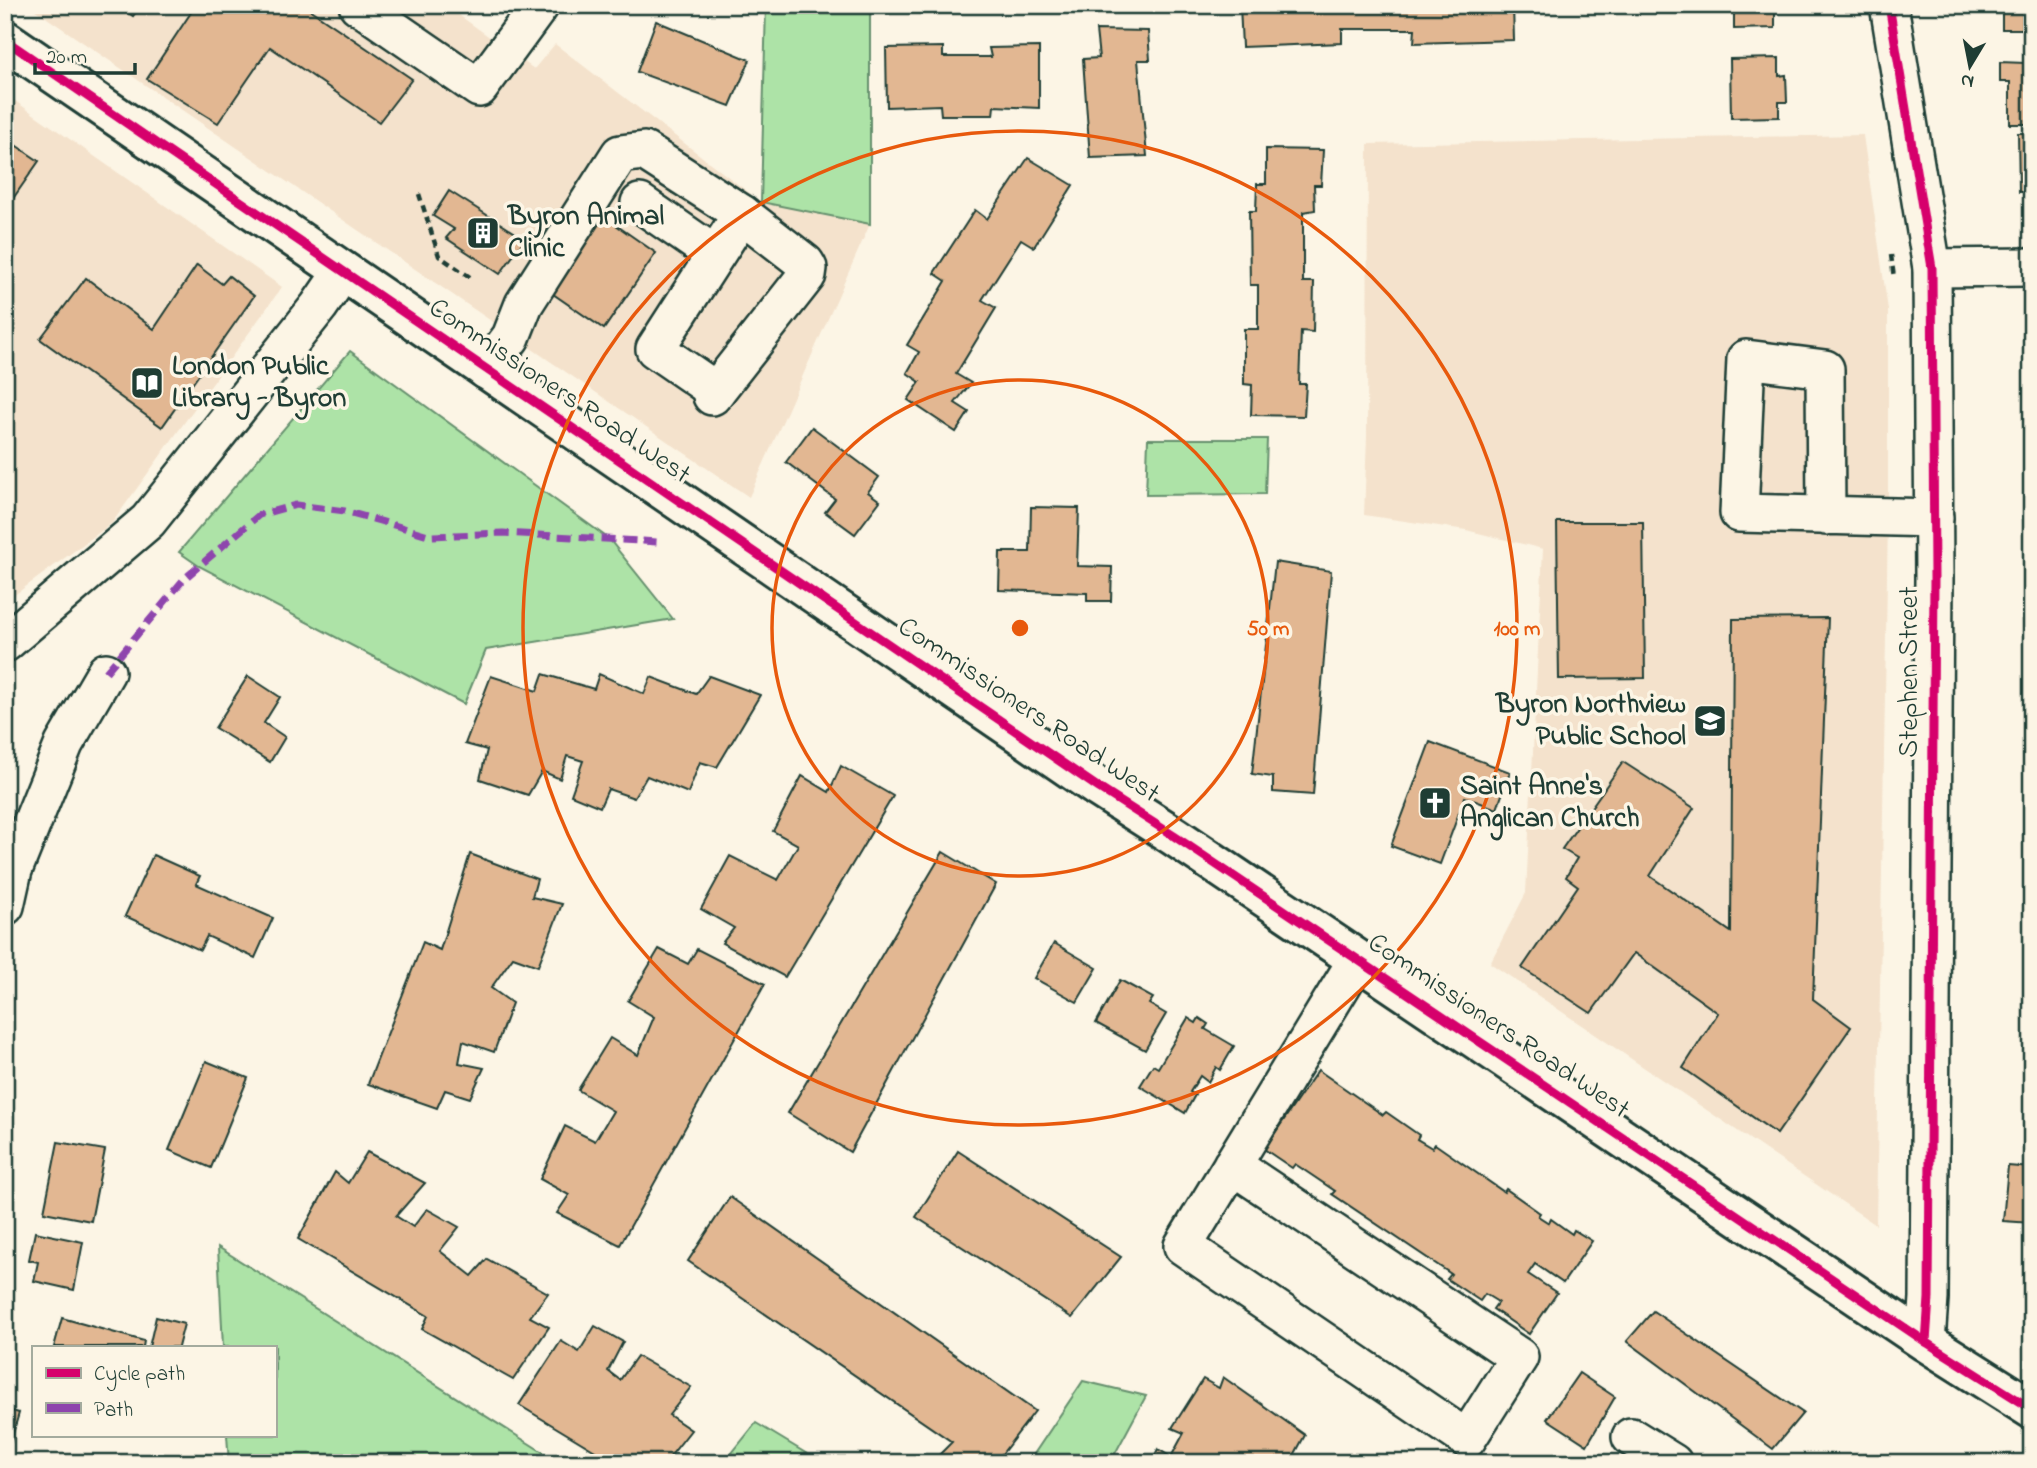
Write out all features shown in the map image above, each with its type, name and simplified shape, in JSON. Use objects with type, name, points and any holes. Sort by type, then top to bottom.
[{"type":"main road","name":"Commissioners Road West","points":[[5,40],[1099,788],[1926,1342],[2032,1409]]},
{"type":"street","points":[[358,5],[479,88],[540,5]]},
{"type":"street","name":"Stephen Street","points":[[1889,5],[1933,268],[1929,1298],[1926,1342]]},
{"type":"street","points":[[486,370],[511,337],[524,304],[620,154],[644,152],[742,214],[805,263],[808,272],[714,393],[655,349],[742,214]]},
{"type":"street","points":[[640,203],[715,256]]},
{"type":"street","points":[[1933,268],[2032,267]]},
{"type":"street","points":[[5,643],[148,521],[319,306],[343,271]]},
{"type":"street","points":[[1826,516],[1825,369],[1746,359],[1739,513],[1826,516],[1934,518]]},
{"type":"street","points":[[5,906],[13,870],[64,744],[106,671]]},
{"type":"street","points":[[5,834],[13,870]]},
{"type":"street","points":[[1233,1166],[1519,1357],[1467,1439],[1183,1247],[1357,960]]},
{"type":"street","points":[[1631,1437],[1673,1463]]},
{"type":"path","points":[[419,194],[439,257],[470,276]]},
{"type":"shaded area","points":[[28,5],[445,5],[534,69],[555,44],[761,202],[870,224],[749,497]]},
{"type":"shaded area","points":[[5,94],[282,287],[112,523],[5,602]]},
{"type":"shaded area","name":"Byron Northview Public School","points":[[1863,135],[1888,310],[1888,518],[1876,1225],[1490,963],[1526,893],[1543,549],[1466,530],[1364,515],[1367,436],[1368,144]]},
{"type":"green space","points":[[766,5],[870,5],[870,224],[761,202]]},
{"type":"green space","points":[[350,351],[609,539],[673,619],[486,650],[464,704],[199,566],[179,552]]},
{"type":"green space","points":[[1148,439],[1267,439],[1265,494],[1146,495]]},
{"type":"green space","points":[[218,1247],[560,1463],[229,1463],[227,1436],[276,1436],[276,1346],[223,1346]]},
{"type":"green space","points":[[1083,1381],[1146,1396],[1110,1463],[1028,1463]]},
{"type":"green space","points":[[756,1423],[822,1463],[724,1463]]},
{"type":"building","points":[[117,5],[141,5],[133,16]]},
{"type":"building","points":[[196,5],[303,5],[412,79],[379,122],[270,47],[218,123],[147,79]]},
{"type":"building","points":[[1240,5],[1513,5],[1514,40],[1414,43],[1415,29],[1342,29],[1342,43],[1242,47]]},
{"type":"building","points":[[1734,5],[1775,5],[1775,28],[1734,29]]},
{"type":"building","points":[[2002,5],[2032,5],[2032,29],[2002,29]]},
{"type":"building","points":[[656,21],[750,60],[730,106],[637,72]]},
{"type":"building","points":[[1096,30],[1148,31],[1150,60],[1138,60],[1147,156],[1090,158],[1083,59],[1099,58]]},
{"type":"building","points":[[943,47],[943,57],[991,57],[989,48],[1039,47],[1039,108],[994,106],[993,115],[941,115],[940,105],[887,107],[886,48]]},
{"type":"building","points":[[2024,55],[2032,55],[2032,124],[2010,124],[2010,82],[2000,82],[2000,62],[2025,63]]},
{"type":"building","points":[[1779,58],[1779,76],[1786,75],[1787,102],[1779,102],[1779,117],[1731,118],[1730,59]]},
{"type":"building","points":[[2018,133],[2032,133],[2032,192],[2019,192]]},
{"type":"building","points":[[5,138],[39,161],[5,210]]},
{"type":"building","points":[[1266,149],[1323,150],[1321,185],[1314,185],[1315,210],[1303,212],[1303,282],[1314,282],[1313,332],[1301,331],[1299,384],[1306,384],[1304,416],[1251,415],[1252,385],[1244,384],[1244,329],[1258,329],[1258,285],[1250,285],[1249,211],[1256,211],[1257,184],[1266,184]]},
{"type":"building","points":[[1028,158],[1073,185],[1034,247],[1021,239],[982,300],[996,308],[956,374],[971,383],[955,403],[969,412],[956,432],[908,400],[920,382],[907,373],[919,352],[907,345],[946,281],[934,273],[975,210],[987,219]]},
{"type":"building","name":"Byron Animal Clinic","points":[[449,191],[525,239],[500,274],[446,238],[454,229],[433,216]]},
{"type":"building","points":[[593,209],[656,253],[604,329],[540,285]]},
{"type":"building","name":"London Public Library - Byron","points":[[197,265],[222,284],[229,276],[254,296],[162,427],[40,339],[86,278],[154,329]]},
{"type":"building","points":[[2032,349],[2032,398],[2030,398]]},
{"type":"building","points":[[812,427],[879,477],[868,492],[880,501],[855,534],[825,512],[835,499],[786,462]]},
{"type":"building","points":[[1031,507],[1079,508],[1077,566],[1112,567],[1111,601],[1087,601],[1087,593],[999,590],[1000,552],[1030,552]]},
{"type":"building","points":[[1557,522],[1643,522],[1645,678],[1559,679]]},
{"type":"building","points":[[1275,562],[1331,571],[1313,795],[1273,792],[1273,777],[1252,774]]},
{"type":"building","points":[[1828,618],[1813,999],[1851,1027],[1777,1134],[1683,1068],[1718,1013],[1634,953],[1591,1013],[1522,968],[1578,886],[1566,877],[1577,858],[1562,849],[1623,762],[1694,808],[1650,876],[1731,932],[1733,619]]},
{"type":"building","points":[[543,674],[594,689],[599,674],[644,694],[651,677],[696,694],[709,676],[760,695],[717,767],[700,762],[688,793],[647,776],[634,798],[608,789],[600,807],[571,795],[583,761],[567,756],[560,779],[542,771],[528,795],[480,779],[487,750],[465,744],[491,676],[537,691]]},
{"type":"building","points":[[248,676],[280,697],[264,723],[285,737],[270,762],[215,728]]},
{"type":"building","name":"Saint Anne's Anglican Church","points":[[1430,742],[1510,772],[1497,809],[1465,797],[1440,864],[1391,846]]},
{"type":"building","points":[[841,766],[893,796],[785,977],[722,943],[734,928],[701,909],[730,856],[778,880],[798,845],[773,831],[802,776],[829,792]]},
{"type":"building","points":[[943,852],[996,884],[850,1152],[788,1113]]},
{"type":"building","points":[[470,854],[537,879],[532,897],[562,904],[538,966],[513,957],[491,988],[512,1003],[494,1052],[463,1041],[459,1063],[484,1068],[470,1098],[445,1090],[437,1108],[368,1084],[423,942],[440,950]]},
{"type":"building","points":[[153,855],[200,876],[196,884],[273,918],[255,958],[207,936],[200,950],[125,916]]},
{"type":"building","points":[[1054,943],[1097,968],[1077,1002],[1034,978]]},
{"type":"building","points":[[659,949],[688,964],[697,949],[765,984],[620,1245],[557,1213],[569,1195],[540,1179],[565,1126],[595,1141],[613,1111],[578,1090],[610,1038],[638,1055],[654,1017],[628,1001]]},
{"type":"building","points":[[1120,980],[1153,998],[1149,1004],[1166,1014],[1145,1050],[1096,1023]]},
{"type":"building","points":[[1188,1018],[1196,1023],[1199,1018],[1208,1024],[1205,1029],[1234,1046],[1220,1070],[1216,1067],[1208,1082],[1200,1076],[1190,1092],[1195,1095],[1185,1113],[1140,1086],[1153,1065],[1158,1068]]},
{"type":"building","points":[[206,1061],[248,1078],[211,1168],[169,1150]]},
{"type":"building","points":[[1318,1070],[1383,1115],[1386,1112],[1419,1135],[1417,1139],[1432,1148],[1435,1144],[1504,1192],[1506,1189],[1540,1213],[1538,1216],[1549,1223],[1551,1219],[1572,1234],[1574,1230],[1592,1241],[1563,1283],[1535,1264],[1528,1274],[1557,1293],[1529,1334],[1493,1309],[1498,1302],[1485,1294],[1480,1301],[1447,1279],[1451,1274],[1332,1194],[1335,1191],[1295,1164],[1292,1168],[1264,1149]]},
{"type":"building","points":[[58,1142],[105,1150],[91,1221],[44,1212]]},
{"type":"building","points":[[958,1151],[1121,1257],[1072,1318],[916,1217]]},
{"type":"building","points":[[367,1152],[425,1183],[396,1216],[413,1227],[427,1209],[459,1227],[440,1251],[472,1276],[487,1259],[548,1293],[530,1317],[549,1327],[513,1380],[422,1329],[428,1316],[298,1239],[335,1172],[348,1183]]},
{"type":"building","points":[[2008,1166],[2031,1168],[2032,1223],[2003,1221]]},
{"type":"building","points":[[730,1197],[1035,1411],[995,1463],[952,1463],[940,1454],[952,1442],[688,1261]]},
{"type":"building","points":[[35,1232],[83,1242],[74,1290],[34,1281],[38,1262],[29,1260]]},
{"type":"building","points":[[1653,1311],[1803,1413],[1773,1449],[1627,1341]]},
{"type":"building","points":[[156,1317],[184,1324],[178,1346],[149,1346]]},
{"type":"building","points":[[62,1318],[144,1341],[143,1346],[54,1346]]},
{"type":"building","points":[[595,1326],[623,1342],[608,1371],[620,1380],[637,1356],[691,1387],[669,1415],[691,1430],[665,1463],[615,1463],[519,1405],[561,1341],[579,1352]]},
{"type":"building","points":[[1579,1373],[1615,1397],[1587,1445],[1547,1419]]},
{"type":"building","points":[[1223,1377],[1305,1435],[1290,1463],[1151,1463],[1158,1449],[1171,1457],[1184,1433],[1172,1428],[1203,1379],[1219,1388]]},
{"type":"building","points":[[5,1409],[19,1413],[5,1461]]},
{"type":"marked path","points":[[106,672],[184,579],[259,515],[296,505],[345,511],[432,536],[503,533],[658,542]]},
{"type":"cycle path","points":[[1889,5],[1932,268],[1934,578],[1929,1298],[1926,1342]]},
{"type":"cycle path","points":[[5,40],[1099,788],[1926,1342],[2032,1409]]},
{"type":"place","name":"Byron Animal Clinic","points":[[483,233]]},
{"type":"place","name":"London Public Library - Byron","points":[[147,383]]},
{"type":"place","name":"Byron Northview Public School","points":[[1710,721]]},
{"type":"place","name":"Saint Anne's Anglican Church","points":[[1435,803]]}]
